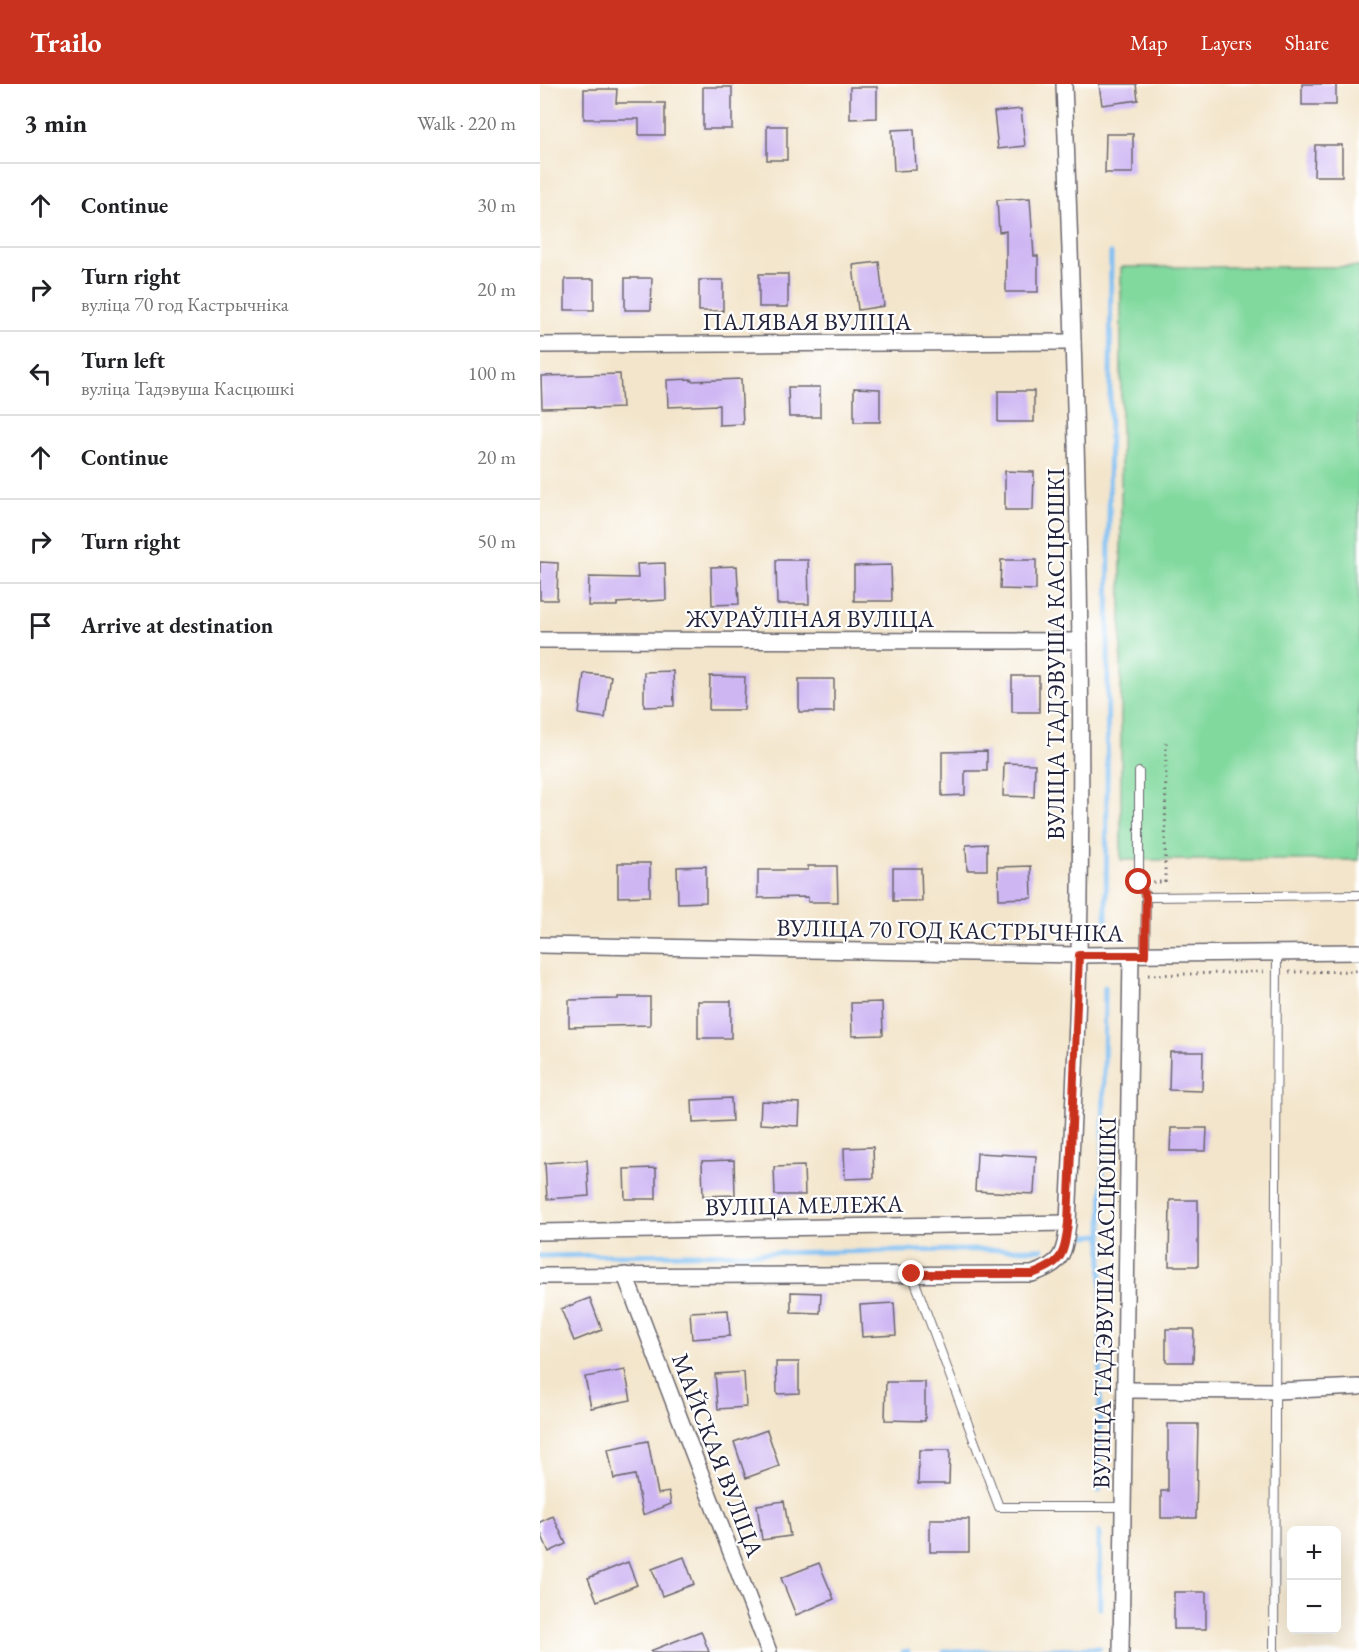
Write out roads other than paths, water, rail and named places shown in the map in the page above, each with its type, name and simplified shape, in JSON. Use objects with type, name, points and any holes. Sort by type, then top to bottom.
[{"type":"street","name":"ВУЛІЦА ТАДЭВУША КАСЦЮШКІ","points":[[912,1274],[1032,1274],[1057,1263],[1065,1244],[1068,1223],[1079,955],[1080,641],[1064,84]]},
{"type":"street","name":"ПАЛЯВАЯ ВУЛІЦА","points":[[540,345],[1073,342]]},
{"type":"street","name":"ЖУРАЎЛІНАЯ ВУЛІЦА","points":[[540,640],[1080,641]]},
{"type":"street","name":"ВУЛІЦА 70 ГОД КАСТРЫЧНІКА","points":[[540,945],[1079,955],[1359,952]]},
{"type":"street","name":"ВУЛІЦА ТАДЭВУША КАСЦЮШКІ","points":[[1121,1652],[1131,975],[1138,955]]},
{"type":"street","name":"ВУЛІЦА МЕЛЕЖА","points":[[540,1232],[1068,1223]]},
{"type":"street","points":[[540,1276],[912,1274]]},
{"type":"street","name":"МАЙСКАЯ ВУЛІЦА","points":[[625,1275],[769,1652]]},
{"type":"street","points":[[1125,1390],[1276,1391],[1359,1387]]},
{"type":"lane","points":[[1138,955],[1146,897],[1139,882],[1139,772]]},
{"type":"lane","points":[[1146,897],[1359,895]]},
{"type":"lane","points":[[1274,1652],[1277,953]]},
{"type":"lane","points":[[912,1274],[999,1507],[1123,1507]]},
{"type":"waterway","points":[[1106,928],[1111,253]]},
{"type":"waterway","points":[[1099,1491],[1105,987]]},
{"type":"waterway","points":[[1085,1236],[1102,1235]]},
{"type":"waterway","points":[[540,1256],[1042,1249]]},
{"type":"waterway","points":[[1099,1532],[1100,1608]]},
{"type":"waterway","points":[[944,1652],[1100,1648]]},
{"type":"waterway","points":[[903,1652],[908,1651]]}]
